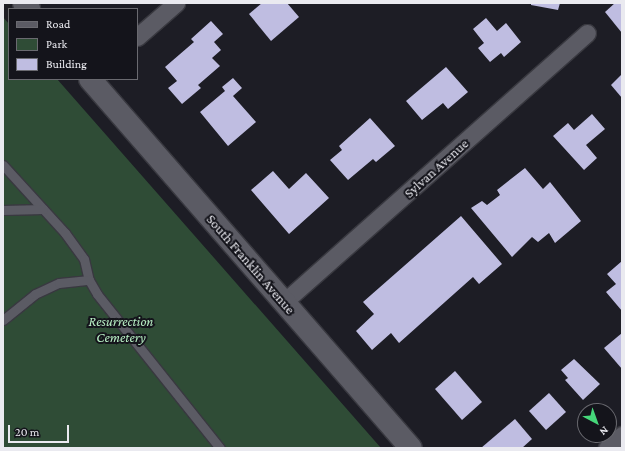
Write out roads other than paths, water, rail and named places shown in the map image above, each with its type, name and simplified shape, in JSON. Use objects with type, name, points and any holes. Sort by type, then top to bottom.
[{"type":"street","points":[[138,36],[176,3]]},
{"type":"street","name":"Sylvan Avenue","points":[[284,302],[587,33]]},
{"type":"street","name":"South Franklin Avenue","points":[[91,80],[412,448]]},
{"type":"street","points":[[607,448],[622,435]]},
{"type":"lane","points":[[3,165],[43,209],[84,259],[88,280],[97,294],[220,448]]},
{"type":"lane","points":[[3,210],[43,209]]},
{"type":"lane","points":[[3,320],[41,291],[59,283],[88,280]]},
{"type":"park label","name":"Resurrection Cemetery","points":[[121,330]]}]
